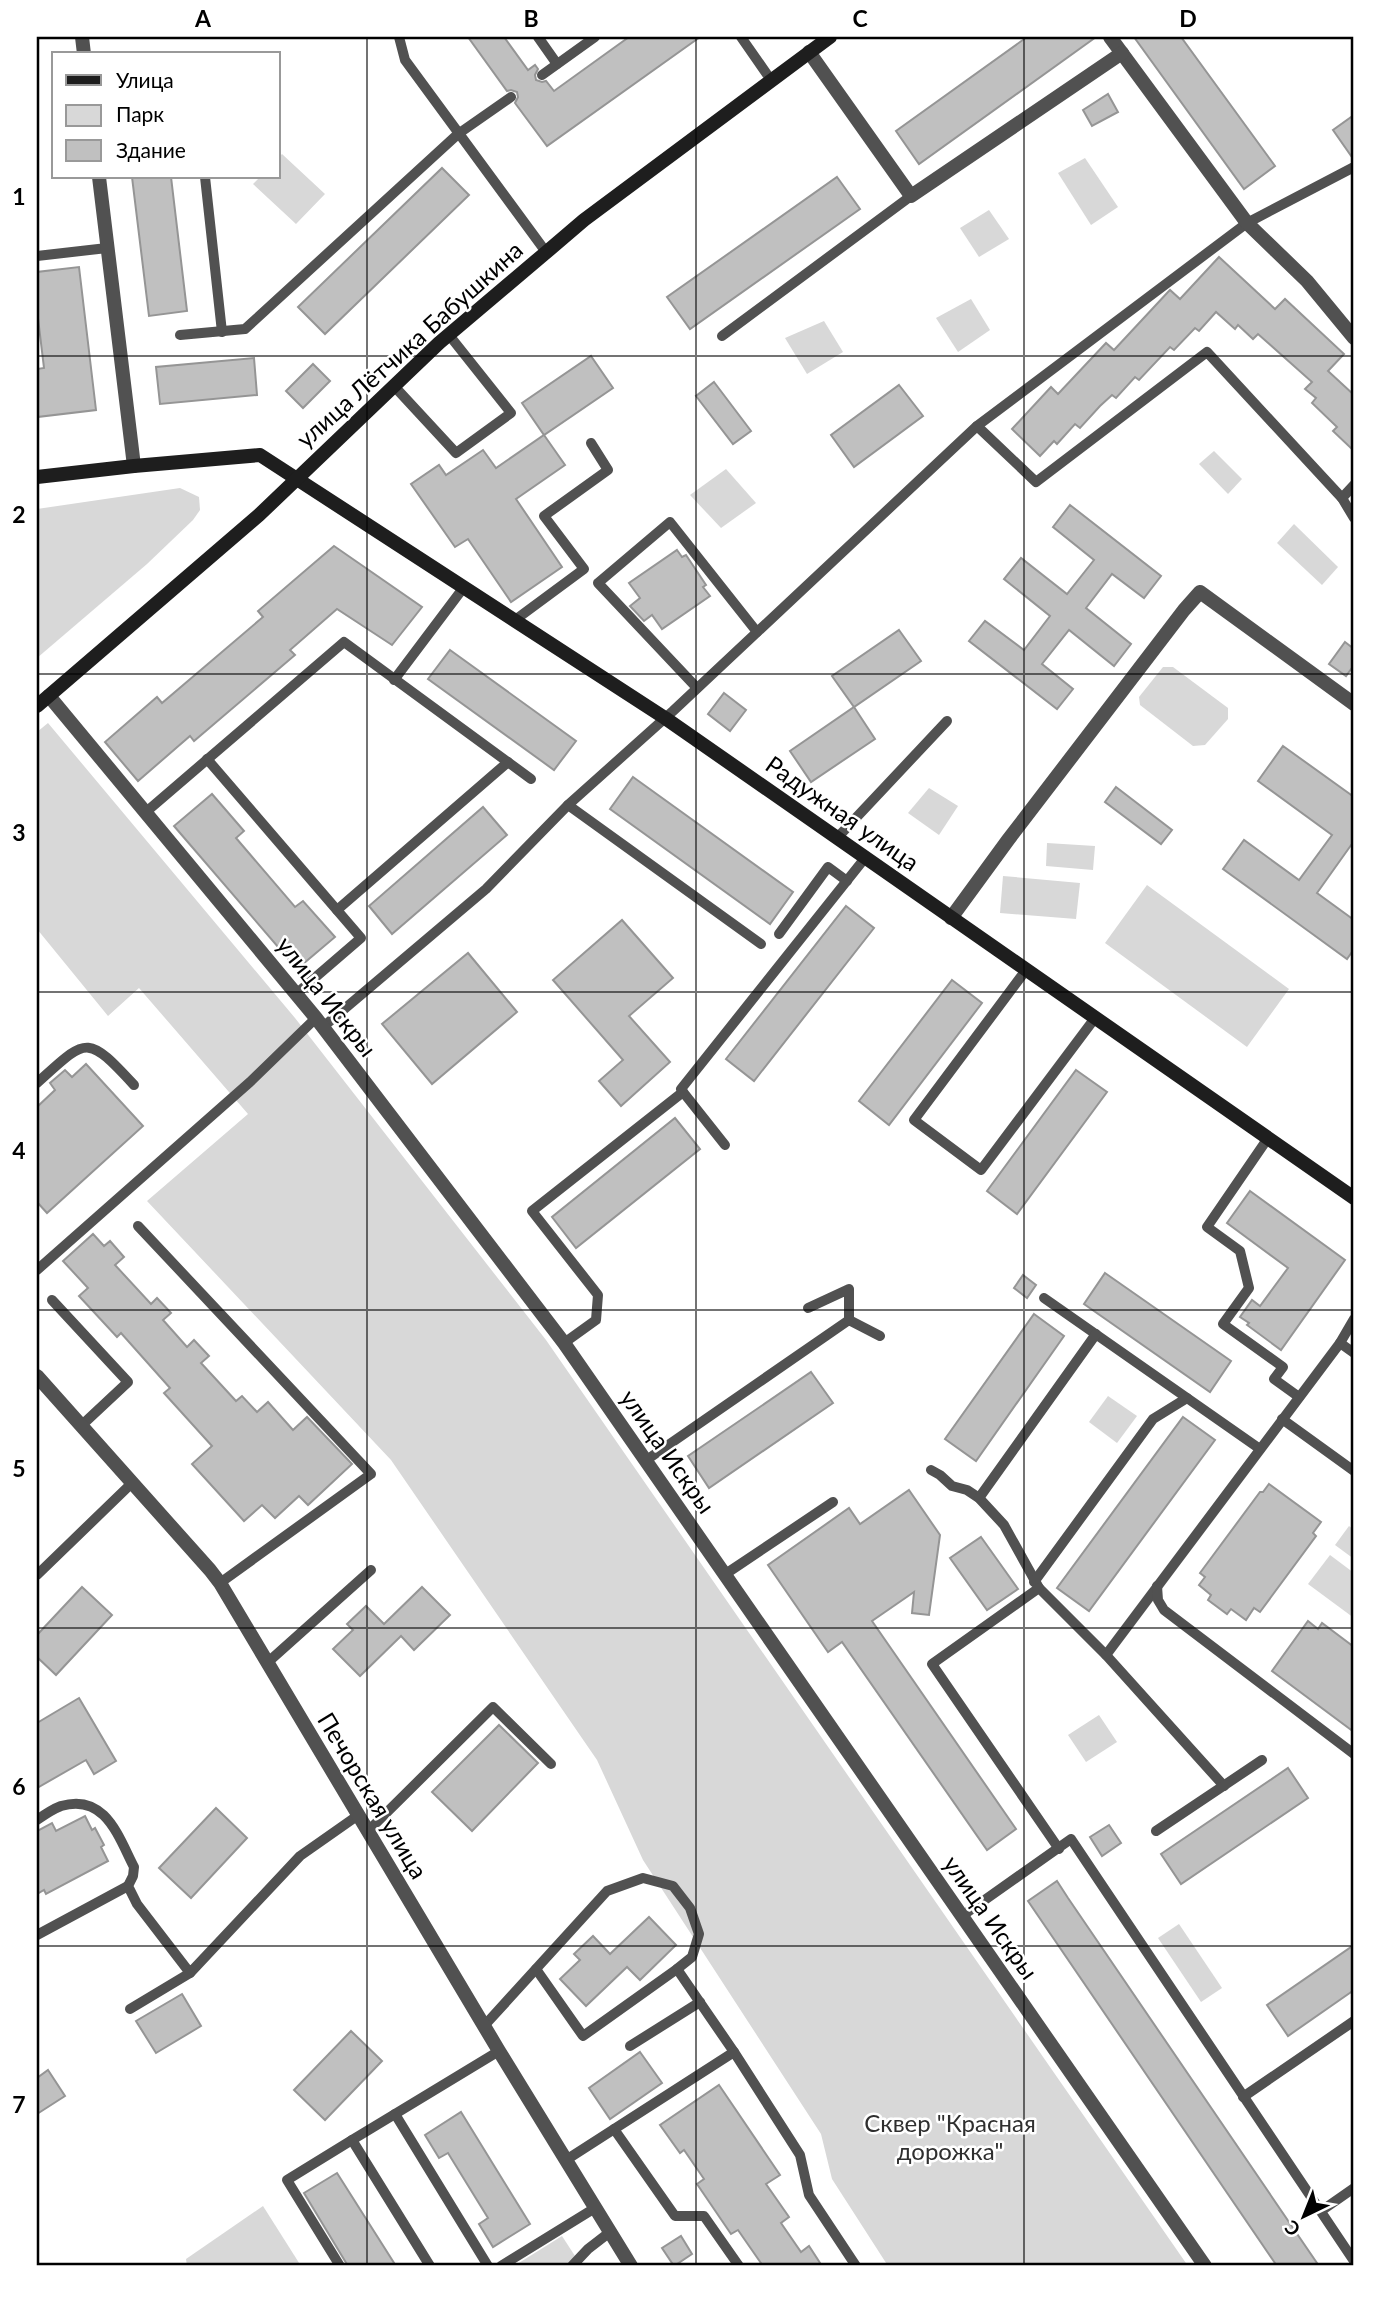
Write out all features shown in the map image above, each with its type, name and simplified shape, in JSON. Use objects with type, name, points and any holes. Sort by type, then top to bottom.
[{"type":"street","name":"улица Лётчика Бабушкина","points":[[37,706],[205,563],[449,335],[546,252],[584,220],[830,37]]},
{"type":"street","points":[[1110,37],[1247,223],[1307,281],[1354,338]]},
{"type":"street","points":[[809,52],[911,195],[1122,53]]},
{"type":"street","points":[[99,178],[134,466]]},
{"type":"street","name":"Радужная улица","points":[[37,477],[260,455],[665,718],[1354,1198]]},
{"type":"street","points":[[951,918],[1035,804],[1200,592],[1354,704]]},
{"type":"street","name":"улица Искры","points":[[49,696],[320,1023],[564,1343],[1205,2266]]},
{"type":"street","name":"Печорская улица","points":[[40,1385],[82,1425],[220,1583],[357,1816],[631,2266]]},
{"type":"lane","points":[[399,37],[405,60],[546,252]]},
{"type":"lane","points":[[538,37],[556,64]]},
{"type":"lane","points":[[542,75],[595,37]]},
{"type":"lane","points":[[741,37],[771,80]]},
{"type":"lane","points":[[180,335],[245,329],[458,134],[511,97]]},
{"type":"lane","points":[[37,1270],[250,1082],[486,889],[568,805],[665,718],[977,426],[1247,223],[1354,167]]},
{"type":"lane","points":[[205,178],[222,332]]},
{"type":"lane","points":[[722,336],[911,195]]},
{"type":"lane","points":[[37,256],[107,248]]},
{"type":"lane","points":[[394,386],[456,453],[511,413],[449,335]]},
{"type":"lane","points":[[977,426],[1036,482],[1207,352],[1342,498],[1354,517]]},
{"type":"lane","points":[[515,620],[584,569],[544,516],[608,470],[591,443]]},
{"type":"lane","points":[[1342,498],[1354,485]]},
{"type":"lane","points":[[697,688],[598,583],[670,522],[757,632]]},
{"type":"lane","points":[[394,680],[464,587]]},
{"type":"lane","points":[[146,812],[344,642],[531,779]]},
{"type":"lane","points":[[837,838],[947,722]]},
{"type":"lane","points":[[207,759],[361,937],[296,994]]},
{"type":"lane","points":[[337,910],[508,762]]},
{"type":"lane","points":[[568,805],[761,944]]},
{"type":"lane","points":[[725,1145],[681,1089],[865,858]]},
{"type":"lane","points":[[779,934],[828,867],[847,881]]},
{"type":"lane","points":[[1026,970],[914,1121],[981,1170],[1095,1018]]},
{"type":"lane","points":[[37,1083],[74,1050],[89,1046],[106,1054],[134,1086]]},
{"type":"lane","points":[[564,1343],[596,1320],[598,1295],[532,1212],[684,1092]]},
{"type":"lane","points":[[1268,1138],[1207,1227],[1240,1251],[1249,1288],[1223,1324],[1283,1367],[1274,1379],[1299,1397]]},
{"type":"lane","points":[[138,1226],[371,1474],[220,1583]]},
{"type":"lane","points":[[808,1308],[849,1289],[849,1320]]},
{"type":"lane","points":[[1044,1298],[1260,1449]]},
{"type":"lane","points":[[52,1300],[128,1382],[82,1425]]},
{"type":"lane","points":[[1106,1655],[1340,1343],[1354,1319]]},
{"type":"lane","points":[[849,1320],[880,1336]]},
{"type":"lane","points":[[645,1461],[849,1320]]},
{"type":"lane","points":[[979,1498],[1096,1334]]},
{"type":"lane","points":[[1340,1343],[1354,1353]]},
{"type":"lane","points":[[1059,1849],[932,1664],[1036,1585],[1153,1419],[1187,1398]]},
{"type":"lane","points":[[1282,1419],[1354,1471]]},
{"type":"lane","points":[[931,1470],[952,1486],[967,1490],[979,1498],[1004,1525],[1036,1585],[1106,1655],[1224,1786]]},
{"type":"lane","points":[[37,1575],[133,1482]]},
{"type":"lane","points":[[724,1575],[833,1503]]},
{"type":"lane","points":[[267,1663],[371,1570]]},
{"type":"lane","points":[[1157,1586],[1158,1600],[1164,1610],[1354,1754]]},
{"type":"lane","points":[[367,1832],[493,1707],[551,1764]]},
{"type":"lane","points":[[1156,1832],[1262,1760]]},
{"type":"lane","points":[[37,1820],[61,1806],[80,1804],[96,1808],[106,1814],[134,1867],[128,1886],[37,1934]]},
{"type":"lane","points":[[130,2009],[190,1973],[300,1856],[357,1816]]},
{"type":"lane","points":[[962,1916],[1072,1839],[1354,2261]]},
{"type":"lane","points":[[484,2026],[607,1891],[643,1878],[673,1886],[690,1908],[699,1934],[692,1957],[583,2036],[536,1969]]},
{"type":"lane","points":[[128,1886],[137,1903],[190,1973]]},
{"type":"lane","points":[[677,1969],[800,2155],[809,2195],[856,2266]]},
{"type":"lane","points":[[630,2046],[700,2002]]},
{"type":"lane","points":[[1243,2097],[1354,2021]]},
{"type":"lane","points":[[340,2266],[287,2180],[499,2051]]},
{"type":"lane","points":[[566,2160],[734,2052]]},
{"type":"lane","points":[[395,2114],[488,2266]]},
{"type":"lane","points":[[614,2129],[675,2216],[704,2216],[739,2266]]},
{"type":"lane","points":[[352,2140],[430,2266]]},
{"type":"lane","points":[[1321,2211],[1354,2188]]},
{"type":"lane","points":[[501,2266],[595,2208]]},
{"type":"lane","points":[[572,2266],[610,2232]]},
{"type":"green space","points":[[282,154],[325,194],[296,224],[253,184],[259,178],[280,178]]},
{"type":"green space","points":[[1085,158],[1118,207],[1091,225],[1058,173]]},
{"type":"green space","points":[[989,210],[1009,239],[979,257],[960,228]]},
{"type":"green space","points":[[971,299],[990,330],[958,352],[936,318]]},
{"type":"green space","points":[[824,321],[843,352],[807,374],[785,338]]},
{"type":"green space","points":[[1214,451],[1242,479],[1228,494],[1199,464]]},
{"type":"green space","points":[[726,469],[756,503],[721,528],[690,495]]},
{"type":"green space","points":[[180,488],[199,497],[200,510],[193,520],[147,564],[37,658],[37,509]]},
{"type":"green space","points":[[1294,524],[1338,567],[1322,585],[1277,543]]},
{"type":"green space","points":[[1163,667],[1173,667],[1228,708],[1228,719],[1205,745],[1193,746],[1140,705],[1139,697]]},
{"type":"green space","name":"Сквер \"Красная дорожка\"","points":[[48,723],[295,1018],[546,1340],[1188,2266],[888,2266],[832,2179],[821,2134],[643,1860],[597,1760],[391,1460],[147,1201],[248,1114],[139,988],[108,1016],[37,929],[37,732]]},
{"type":"green space","points":[[929,788],[958,806],[939,835],[908,813]]},
{"type":"green space","points":[[1047,843],[1095,846],[1093,870],[1046,866]]},
{"type":"green space","points":[[1003,876],[1080,883],[1076,919],[1000,913]]},
{"type":"green space","points":[[1147,885],[1289,989],[1247,1047],[1105,943]]},
{"type":"green space","points":[[1108,1396],[1137,1416],[1117,1443],[1089,1422]]},
{"type":"green space","points":[[1349,1526],[1354,1530],[1354,1559],[1335,1545]]},
{"type":"green space","points":[[1330,1555],[1354,1573],[1354,1618],[1308,1584]]},
{"type":"green space","points":[[1099,1715],[1117,1742],[1086,1762],[1068,1735]]},
{"type":"green space","points":[[1179,1924],[1222,1988],[1201,2002],[1158,1938]]},
{"type":"green space","points":[[263,2206],[301,2266],[187,2266],[186,2259]]},
{"type":"green space","points":[[562,2236],[575,2256],[569,2266],[514,2266]]},
{"type":"building","points":[[468,37],[504,37],[528,70],[535,65],[538,69],[536,80],[546,81],[554,91],[629,37],[700,37],[547,146],[515,103],[517,92],[507,91]]},
{"type":"building","points":[[1027,37],[1096,37],[919,164],[896,131]]},
{"type":"building","points":[[1134,37],[1181,37],[1275,166],[1244,189]]},
{"type":"building","points":[[1108,94],[1118,112],[1092,126],[1083,110]]},
{"type":"building","points":[[1354,115],[1354,160],[1333,130]]},
{"type":"building","points":[[442,168],[469,195],[325,334],[298,307]]},
{"type":"building","points":[[837,177],[860,209],[690,329],[667,297]]},
{"type":"building","points":[[132,178],[171,178],[187,311],[149,316]]},
{"type":"building","points":[[1219,257],[1275,309],[1285,299],[1344,354],[1328,371],[1354,395],[1354,451],[1333,431],[1337,427],[1312,403],[1316,398],[1305,389],[1312,382],[1258,334],[1253,339],[1238,325],[1235,329],[1216,312],[1199,331],[1195,328],[1174,350],[1170,347],[1139,380],[1135,377],[1116,398],[1112,395],[1100,406],[1080,428],[1075,424],[1057,444],[1054,441],[1040,456],[1012,429],[1051,387],[1058,394],[1106,343],[1114,350],[1170,290],[1180,299]]},
{"type":"building","points":[[79,267],[96,410],[37,417],[37,369],[44,368],[37,310],[37,272]]},
{"type":"building","points":[[591,356],[613,388],[544,435],[522,403]]},
{"type":"building","points":[[254,358],[257,395],[160,404],[156,367]]},
{"type":"building","points":[[313,364],[330,381],[303,408],[286,391]]},
{"type":"building","points":[[714,382],[751,431],[733,444],[696,396]]},
{"type":"building","points":[[899,385],[923,416],[854,467],[831,435]]},
{"type":"building","points":[[544,435],[565,465],[516,499],[562,567],[511,602],[468,539],[455,547],[411,484],[439,465],[446,475],[483,450],[496,468]]},
{"type":"building","points":[[1070,505],[1161,576],[1144,598],[1112,574],[1086,608],[1131,644],[1114,666],[1069,630],[1042,664],[1073,689],[1057,709],[969,641],[985,621],[1024,650],[1050,616],[1004,579],[1021,558],[1067,594],[1094,560],[1053,527]]},
{"type":"building","points":[[334,546],[422,607],[392,645],[337,609],[290,650],[295,655],[194,741],[190,736],[138,781],[105,742],[157,697],[162,703],[263,617],[258,611]]},
{"type":"building","points":[[677,550],[682,557],[686,555],[706,585],[703,587],[710,596],[662,629],[652,615],[644,621],[630,606],[640,598],[629,583]]},
{"type":"building","points":[[899,630],[921,661],[854,707],[832,676]]},
{"type":"building","points":[[1345,642],[1354,649],[1354,665],[1346,676],[1329,664]]},
{"type":"building","points":[[450,650],[576,741],[554,770],[428,679]]},
{"type":"building","points":[[724,693],[746,710],[730,731],[708,714]]},
{"type":"building","points":[[854,707],[875,739],[811,782],[790,751]]},
{"type":"building","points":[[1283,746],[1354,797],[1354,841],[1317,893],[1354,920],[1354,949],[1347,959],[1223,869],[1244,840],[1299,880],[1332,835],[1258,781]]},
{"type":"building","points":[[633,777],[793,892],[770,924],[610,809]]},
{"type":"building","points":[[1116,787],[1172,830],[1161,844],[1105,802]]},
{"type":"building","points":[[212,794],[244,831],[236,838],[295,907],[303,901],[335,937],[297,969],[174,826]]},
{"type":"building","points":[[483,807],[507,835],[392,934],[369,906]]},
{"type":"building","points":[[846,906],[874,928],[754,1081],[726,1059]]},
{"type":"building","points":[[622,920],[673,978],[629,1016],[670,1062],[621,1106],[599,1081],[623,1060],[553,980]]},
{"type":"building","points":[[468,953],[517,1012],[432,1084],[382,1024]]},
{"type":"building","points":[[952,980],[982,1003],[889,1125],[859,1101]]},
{"type":"building","points":[[86,1064],[143,1126],[47,1213],[37,1202],[37,1107],[55,1090],[50,1083],[65,1070],[72,1077]]},
{"type":"building","points":[[1076,1070],[1107,1092],[1017,1214],[987,1191]]},
{"type":"building","points":[[675,1118],[700,1149],[576,1248],[552,1217]]},
{"type":"building","points":[[1250,1191],[1345,1260],[1281,1350],[1240,1317],[1252,1300],[1260,1306],[1288,1268],[1227,1223]]},
{"type":"building","points":[[93,1234],[104,1246],[110,1241],[124,1257],[115,1265],[151,1304],[157,1298],[171,1313],[163,1320],[187,1347],[194,1340],[209,1356],[201,1363],[236,1401],[242,1396],[257,1412],[268,1402],[293,1430],[307,1417],[352,1464],[308,1505],[299,1496],[275,1518],[262,1505],[244,1521],[192,1464],[212,1446],[164,1393],[170,1388],[121,1333],[117,1337],[79,1296],[88,1288],[63,1261]]},
{"type":"building","points":[[1105,1273],[1231,1361],[1210,1392],[1084,1304]]},
{"type":"building","points":[[1023,1275],[1036,1285],[1027,1298],[1014,1288]]},
{"type":"building","points":[[1034,1314],[1064,1336],[976,1461],[945,1439]]},
{"type":"building","points":[[811,1372],[833,1403],[709,1488],[688,1456]]},
{"type":"building","points":[[1183,1417],[1215,1440],[1089,1611],[1057,1588]]},
{"type":"building","points":[[1269,1484],[1321,1522],[1313,1533],[1316,1536],[1260,1612],[1254,1608],[1246,1620],[1231,1609],[1227,1614],[1208,1600],[1211,1595],[1199,1585],[1205,1577],[1200,1573],[1260,1492]]},
{"type":"building","points":[[909,1490],[940,1535],[929,1615],[912,1613],[914,1592],[872,1621],[1016,1829],[987,1850],[842,1642],[828,1652],[768,1565],[849,1508],[860,1524]]},
{"type":"building","points":[[981,1537],[1018,1589],[987,1610],[950,1558]]},
{"type":"building","points":[[82,1587],[112,1615],[56,1675],[37,1657],[37,1635]]},
{"type":"building","points":[[422,1587],[450,1615],[414,1650],[401,1636],[360,1676],[333,1649],[353,1630],[347,1624],[366,1606],[384,1624]]},
{"type":"building","points":[[1308,1621],[1318,1629],[1322,1623],[1354,1647],[1354,1732],[1272,1671]]},
{"type":"building","points":[[79,1698],[116,1761],[94,1774],[86,1760],[37,1788],[37,1723]]},
{"type":"building","points":[[499,1725],[538,1763],[472,1831],[432,1792]]},
{"type":"building","points":[[1288,1768],[1308,1798],[1181,1884],[1161,1854]]},
{"type":"building","points":[[216,1808],[247,1838],[191,1898],[159,1868]]},
{"type":"building","points":[[85,1816],[104,1845],[101,1847],[108,1861],[46,1894],[44,1890],[37,1894],[37,1831],[52,1823],[56,1831]]},
{"type":"building","points":[[1109,1825],[1121,1843],[1102,1856],[1090,1837]]},
{"type":"building","points":[[1057,1881],[1319,2266],[1277,2266],[1028,1901]]},
{"type":"building","points":[[649,1917],[676,1945],[640,1980],[627,1967],[586,2006],[560,1979],[580,1960],[574,1954],[593,1936],[610,1954]]},
{"type":"building","points":[[1354,1945],[1354,1990],[1288,2036],[1267,2005]]},
{"type":"building","points":[[182,1994],[201,2026],[156,2053],[136,2021]]},
{"type":"building","points":[[351,2031],[382,2061],[325,2120],[294,2090]]},
{"type":"building","points":[[640,2052],[662,2083],[610,2119],[589,2088]]},
{"type":"building","points":[[48,2070],[65,2096],[37,2114],[37,2078]]},
{"type":"building","points":[[719,2085],[780,2175],[766,2184],[789,2217],[781,2223],[801,2252],[809,2246],[822,2266],[763,2266],[738,2230],[731,2234],[697,2184],[704,2179],[684,2150],[680,2153],[660,2125]]},
{"type":"building","points":[[461,2112],[530,2224],[493,2247],[479,2224],[488,2218],[448,2153],[439,2158],[425,2135]]},
{"type":"building","points":[[337,2173],[396,2266],[348,2266],[304,2193]]},
{"type":"building","points":[[681,2236],[692,2254],[674,2266],[662,2248]]}]
